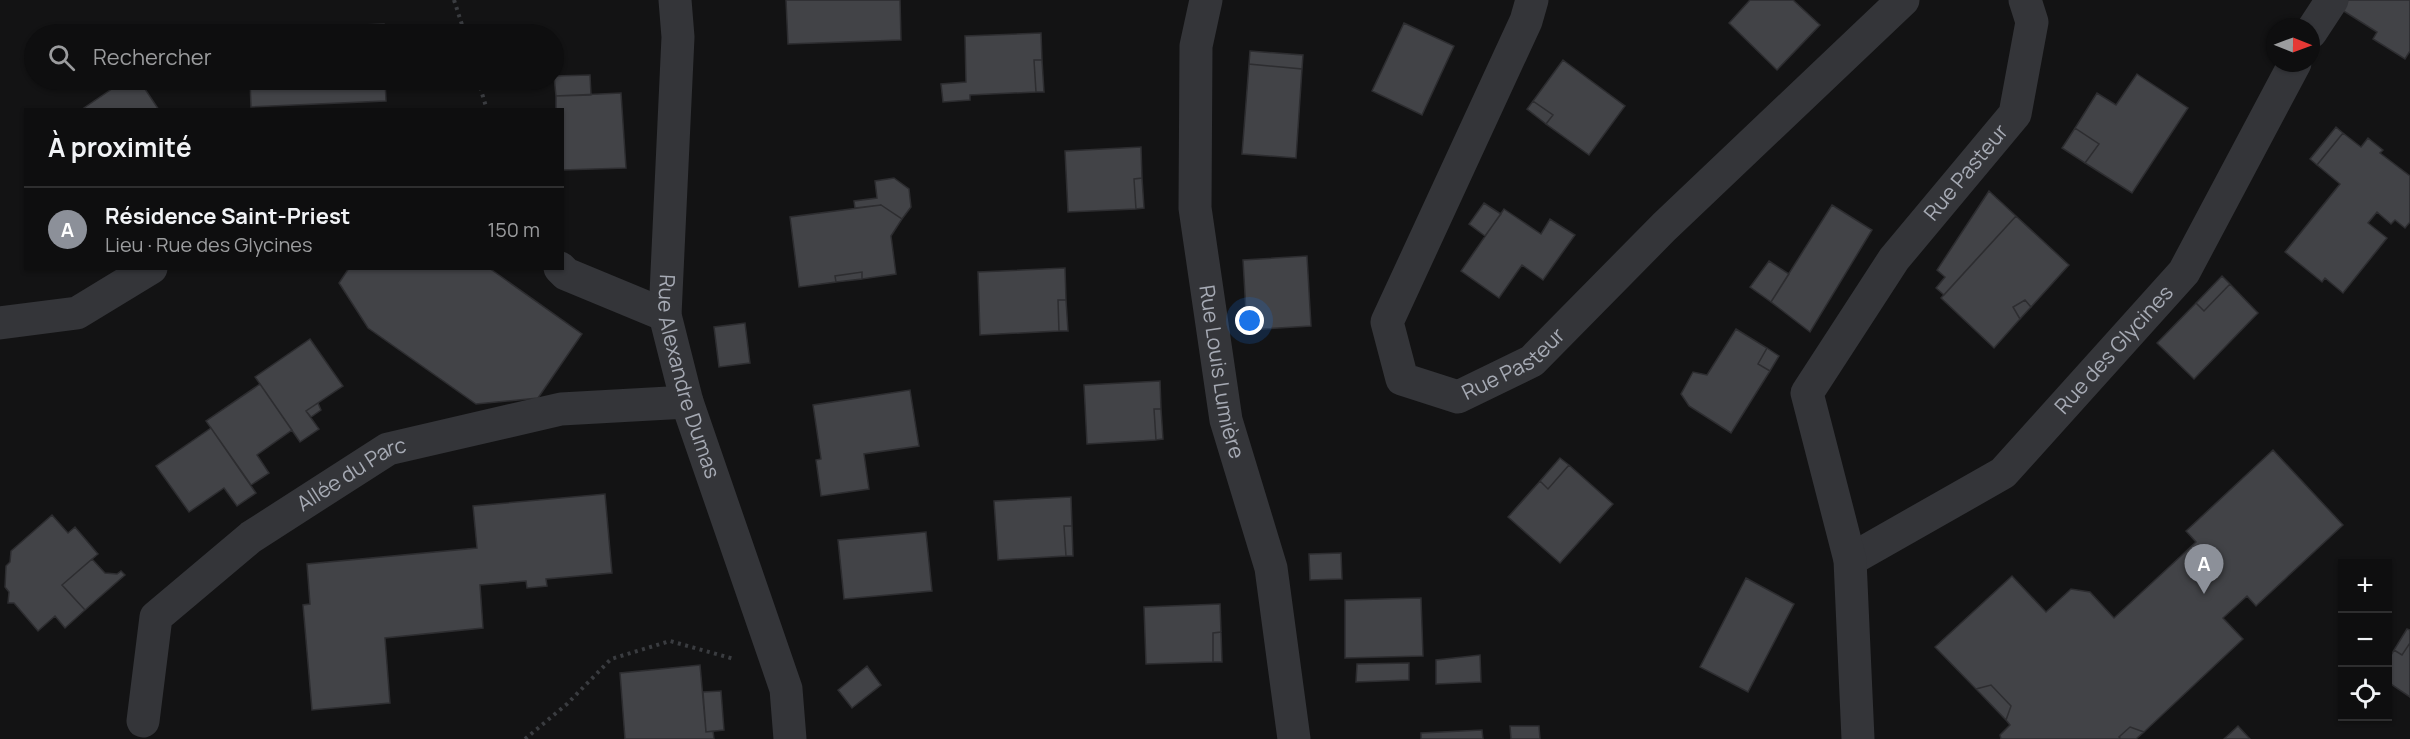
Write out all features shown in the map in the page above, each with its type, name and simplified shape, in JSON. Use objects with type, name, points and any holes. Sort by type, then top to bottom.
[{"type":"street","name":"Rue Alexandre Dumas","points":[[675,0],[678,37],[665,315],[687,402],[786,689],[790,739]]},
{"type":"street","name":"Rue Louis Lumière","points":[[1206,0],[1196,46],[1195,208],[1226,420],[1271,568],[1294,739]]},
{"type":"street","name":"Rue Pasteur","points":[[1532,0],[1526,21],[1387,322],[1402,379],[1458,397],[1532,361],[1664,227],[1902,0]]},
{"type":"street","name":"Rue Pasteur","points":[[1858,739],[1851,560],[1807,393],[1894,259],[2015,114],[2032,22],[2025,0]]},
{"type":"street","points":[[2320,18],[2332,0]]},
{"type":"street","name":"Rue des Glycines","points":[[1851,560],[2003,473],[2184,272],[2290,72]]},
{"type":"street","points":[[0,323],[77,313],[148,270]]},
{"type":"street","points":[[562,270],[566,274],[665,315]]},
{"type":"street","name":"Allée du Parc","points":[[143,721],[156,617],[251,537],[388,449],[561,409],[687,402]]},
{"type":"path","points":[[454,0],[462,24]]},
{"type":"path","points":[[481,90],[486,108]]},
{"type":"path","points":[[525,739],[567,704],[611,659],[670,641],[751,663],[777,662]]},
{"type":"building","points":[[786,0],[900,0],[901,40],[788,44]]},
{"type":"building","points":[[1750,0],[1793,0],[1820,25],[1777,70],[1729,23]]},
{"type":"building","points":[[2348,0],[2410,0],[2410,51],[2405,59],[2373,39],[2377,32],[2342,10]]},
{"type":"building","points":[[1404,23],[1454,46],[1422,115],[1372,91]]},
{"type":"building","points":[[1041,33],[1042,60],[1034,60],[1036,92],[970,95],[970,100],[943,102],[941,84],[966,82],[965,36]]},
{"type":"building","points":[[1250,51],[1303,55],[1302,69],[1249,64]]},
{"type":"building","points":[[1034,60],[1042,60],[1044,92],[1036,92]]},
{"type":"building","points":[[1563,60],[1625,106],[1589,155],[1546,124],[1553,115],[1533,101]]},
{"type":"building","points":[[1249,64],[1302,69],[1296,158],[1242,154]]},
{"type":"building","points":[[2137,74],[2188,108],[2132,193],[2085,163],[2099,144],[2075,128],[2097,93],[2116,105]]},
{"type":"building","points":[[590,75],[591,95],[556,96],[555,90],[564,90],[564,76]]},
{"type":"building","points":[[110,90],[146,90],[158,108],[84,108]]},
{"type":"building","points":[[250,90],[385,90],[386,101],[251,107]]},
{"type":"building","points":[[621,93],[626,168],[564,170],[564,108],[556,108],[556,96]]},
{"type":"building","points":[[1533,101],[1553,115],[1546,124],[1527,109]]},
{"type":"building","points":[[2336,127],[2343,133],[2317,165],[2310,159]]},
{"type":"building","points":[[2075,128],[2099,144],[2085,163],[2062,148]]},
{"type":"building","points":[[2343,133],[2361,147],[2368,138],[2383,150],[2380,153],[2410,176],[2410,222],[2405,228],[2395,220],[2391,224],[2377,212],[2368,223],[2387,238],[2343,293],[2325,278],[2322,282],[2285,252],[2340,184],[2317,165]]},
{"type":"building","points":[[1141,147],[1142,178],[1134,179],[1136,209],[1068,212],[1065,151]]},
{"type":"building","points":[[894,178],[909,189],[911,207],[902,219],[881,205],[855,208],[854,201],[877,198],[875,181]]},
{"type":"building","points":[[1142,178],[1144,208],[1136,209],[1134,179]]},
{"type":"building","points":[[1989,191],[2016,216],[1944,295],[1936,288],[1945,277],[1937,270]]},
{"type":"building","points":[[1484,203],[1501,214],[1485,236],[1469,224]]},
{"type":"building","points":[[881,205],[902,219],[891,236],[896,274],[862,279],[862,272],[835,276],[836,282],[799,287],[790,217]]},
{"type":"building","points":[[1832,205],[1872,230],[1810,332],[1771,302]]},
{"type":"building","points":[[1504,209],[1541,234],[1550,219],[1575,235],[1543,280],[1522,265],[1499,298],[1461,271]]},
{"type":"building","points":[[2016,216],[2069,265],[2031,307],[2025,300],[2013,307],[2020,319],[1994,348],[1941,298]]},
{"type":"building","points":[[1307,256],[1311,326],[1247,330],[1243,260]]},
{"type":"building","points":[[1769,261],[1789,274],[1771,302],[1750,287]]},
{"type":"building","points":[[1065,268],[1066,300],[1058,300],[1059,331],[980,335],[978,272]]},
{"type":"building","points":[[348,270],[492,270],[582,334],[538,398],[476,404],[368,328],[339,283]]},
{"type":"building","points":[[862,272],[862,279],[836,282],[835,276]]},
{"type":"building","points":[[2222,276],[2230,284],[2204,311],[2196,303]]},
{"type":"building","points":[[2230,284],[2258,313],[2194,379],[2157,343],[2196,303],[2204,311]]},
{"type":"building","points":[[1058,300],[1066,300],[1068,331],[1059,331]]},
{"type":"building","points":[[2025,300],[2031,307],[2020,319],[2013,307]]},
{"type":"building","points":[[745,323],[750,363],[719,367],[714,327]]},
{"type":"building","points":[[1736,329],[1767,348],[1758,364],[1770,371],[1731,433],[1689,406],[1681,394],[1693,372],[1707,375]]},
{"type":"building","points":[[310,339],[343,386],[306,411],[319,429],[300,442],[255,377]]},
{"type":"building","points":[[1767,348],[1779,356],[1770,371],[1758,364]]},
{"type":"building","points":[[1160,381],[1161,409],[1154,409],[1156,440],[1087,444],[1084,385]]},
{"type":"building","points":[[260,384],[292,430],[257,455],[269,473],[251,485],[206,421]]},
{"type":"building","points":[[910,390],[919,446],[864,454],[869,489],[821,496],[816,460],[821,459],[813,405]]},
{"type":"building","points":[[318,403],[321,410],[311,417],[306,411]]},
{"type":"building","points":[[1154,409],[1161,409],[1163,439],[1156,440]]},
{"type":"building","points":[[211,428],[256,493],[237,506],[224,488],[189,512],[156,466]]},
{"type":"building","points":[[2273,450],[2343,525],[2256,606],[2247,596],[2223,618],[2243,639],[2144,732],[2130,727],[2119,737],[2120,739],[2001,739],[2000,735],[2010,725],[2006,720],[2011,706],[1991,685],[1976,689],[1935,647],[2012,576],[2046,612],[2071,589],[2090,592],[2114,618],[2196,542],[2186,531]]},
{"type":"building","points":[[1560,458],[1569,465],[1548,489],[1540,481]]},
{"type":"building","points":[[1569,465],[1613,504],[1560,563],[1508,517],[1540,481],[1548,489]]},
{"type":"building","points":[[605,494],[612,573],[546,579],[547,586],[527,588],[526,581],[480,585],[483,628],[385,638],[390,703],[312,710],[303,605],[310,604],[307,564],[477,548],[473,506]]},
{"type":"building","points":[[1071,497],[1072,526],[1064,526],[1066,556],[998,560],[994,501]]},
{"type":"building","points":[[52,515],[68,533],[75,527],[98,554],[62,585],[85,610],[65,628],[55,616],[38,631],[14,603],[8,603],[9,592],[5,587],[6,566],[10,562],[11,551]]},
{"type":"building","points":[[1064,526],[1072,526],[1073,556],[1066,556]]},
{"type":"building","points":[[926,532],[932,591],[844,599],[838,540]]},
{"type":"building","points":[[1341,553],[1342,579],[1310,580],[1309,554]]},
{"type":"building","points":[[92,559],[105,573],[117,574],[121,571],[125,575],[85,610],[62,585]]},
{"type":"building","points":[[1746,578],[1794,604],[1748,692],[1700,667]]},
{"type":"building","points":[[1421,598],[1423,656],[1345,658],[1345,600]]},
{"type":"building","points":[[1220,604],[1221,632],[1213,633],[1213,662],[1146,664],[1144,607]]},
{"type":"building","points":[[2407,629],[2410,630],[2410,643],[2402,655],[2394,650]]},
{"type":"building","points":[[1221,632],[1222,662],[1213,662],[1213,633]]},
{"type":"building","points":[[2410,643],[2410,697],[2392,685],[2392,653],[2394,650],[2402,655]]},
{"type":"building","points":[[1480,655],[1481,682],[1436,684],[1436,660]]},
{"type":"building","points":[[1409,663],[1409,680],[1356,682],[1357,664]]},
{"type":"building","points":[[700,665],[706,732],[713,731],[714,739],[625,739],[620,673]]},
{"type":"building","points":[[867,666],[881,685],[852,708],[838,690]]},
{"type":"building","points":[[1991,685],[2011,706],[2006,720],[1976,689]]},
{"type":"building","points":[[721,691],[724,730],[706,732],[703,692]]},
{"type":"building","points":[[1510,726],[1539,726],[1540,739],[1511,739]]},
{"type":"building","points":[[2238,726],[2250,739],[2224,739]]},
{"type":"building","points":[[2130,727],[2144,732],[2136,739],[2121,739],[2119,737]]},
{"type":"building","points":[[1482,730],[1483,739],[1421,739],[1421,733]]},
{"type":"place","name":"Résidence Saint-Priest","points":[[2204,594]]}]
